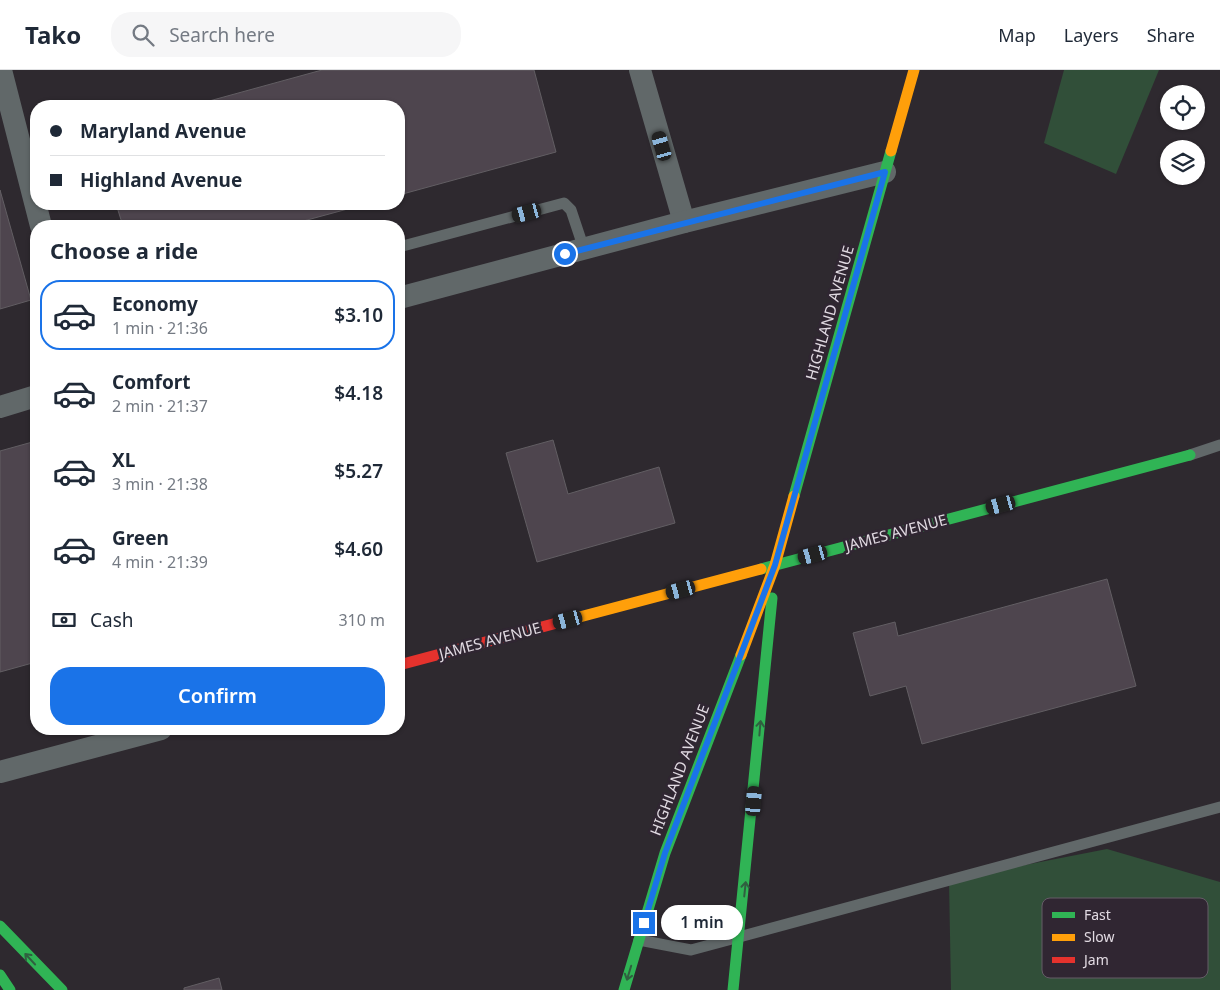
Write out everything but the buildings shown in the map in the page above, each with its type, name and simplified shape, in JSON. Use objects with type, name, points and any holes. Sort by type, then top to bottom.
[{"type":"street","points":[[1,70],[30,183]]},
{"type":"street","points":[[640,70],[684,222]]},
{"type":"street","name":"HIGHLAND AVENUE","points":[[624,990],[665,853],[775,565],[914,70]]},
{"type":"street","points":[[405,296],[684,222],[885,172]]},
{"type":"street","points":[[0,407],[30,398]]},
{"type":"street","name":"JAMES AVENUE","points":[[405,663],[1190,455]]},
{"type":"street","name":"HIGHLAND AVENUE","points":[[733,990],[740,938],[775,565]]},
{"type":"street","points":[[0,772],[138,735]]},
{"type":"street","points":[[0,926],[62,990]]},
{"type":"street","points":[[0,975],[10,990]]},
{"type":"lane","points":[[405,245],[564,203],[571,210],[584,249]]},
{"type":"lane","points":[[1190,455],[1220,445]]},
{"type":"lane","points":[[639,940],[691,950],[1220,807]]},
{"type":"green space","points":[[1064,70],[1159,70],[1116,174],[1044,143]]},
{"type":"green space","points":[[1107,849],[1220,882],[1220,990],[951,990],[949,880]]},
{"type":"traffic: fast","points":[[794,496],[891,151]]},
{"type":"traffic: fast","points":[[761,569],[1190,455]]},
{"type":"traffic: fast","points":[[733,990],[772,598]]},
{"type":"traffic: fast","points":[[624,990],[665,853],[741,655]]},
{"type":"traffic: fast","points":[[0,926],[62,990]]},
{"type":"traffic: fast","points":[[0,975],[10,990]]},
{"type":"traffic: slow","points":[[891,151],[914,70]]},
{"type":"traffic: slow","points":[[741,655],[775,565],[794,496]]},
{"type":"traffic: slow","points":[[572,619],[761,569]]},
{"type":"traffic: jam","points":[[405,663],[572,619]]},
{"type":"route","points":[[565,254],[885,172],[775,565],[665,853],[644,923]]}]
